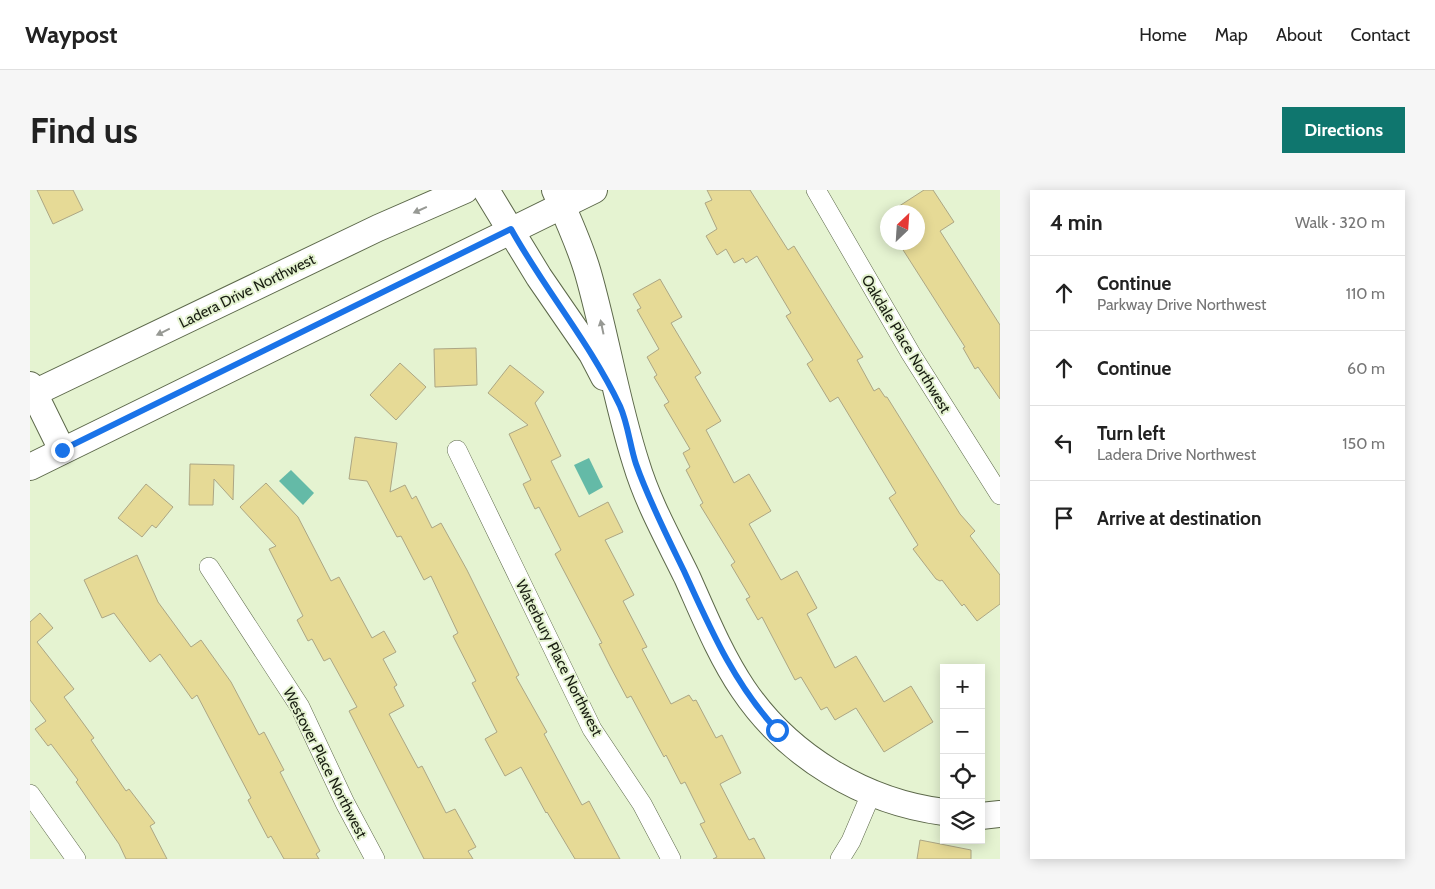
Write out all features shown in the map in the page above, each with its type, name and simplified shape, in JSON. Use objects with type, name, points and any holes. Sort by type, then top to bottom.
[{"type":"street","name":"Ladera Drive Northwest","points":[[31,391],[378,228],[465,190]]},
{"type":"street","points":[[486,190],[539,277],[592,354],[621,408]]},
{"type":"street","points":[[30,467],[511,229],[558,197],[594,190]]},
{"type":"street","name":"Oakdale Place Northwest","points":[[816,190],[911,354],[1000,495]]},
{"type":"street","points":[[558,197],[588,271],[636,464],[652,504],[724,657],[742,688],[765,717],[804,753],[844,781],[871,794],[920,809],[940,812]]},
{"type":"street","points":[[31,391],[62,450]]},
{"type":"street","name":"Waterbury Place Northwest","points":[[457,450],[592,729],[642,804],[671,859]]},
{"type":"street","name":"Westover Place Northwest","points":[[209,567],[300,707],[345,803],[375,859]]},
{"type":"street","points":[[30,794],[76,859]]},
{"type":"street","points":[[840,859],[851,841],[871,794]]},
{"type":"street","points":[[985,816],[1000,814]]},
{"type":"water","points":[[589,458],[603,487],[589,495],[574,465]]},
{"type":"water","points":[[291,470],[314,493],[303,505],[279,481]]},
{"type":"building","points":[[37,190],[73,190],[83,210],[53,224]]},
{"type":"building","points":[[707,190],[750,190],[788,250],[794,246],[863,357],[857,360],[874,391],[879,388],[887,397],[960,514],[975,531],[970,536],[1000,575],[1000,604],[977,621],[964,604],[962,606],[942,580],[936,579],[913,549],[918,545],[889,498],[896,493],[838,397],[830,402],[807,364],[813,360],[786,316],[791,313],[757,256],[746,263],[743,258],[734,263],[726,249],[717,255],[706,236],[717,229],[705,203],[712,200]]},
{"type":"building","points":[[924,190],[933,190],[954,222],[940,231],[1000,325],[1000,399],[978,367],[975,369],[963,348],[965,347],[903,250],[925,250],[925,205],[901,205]]},
{"type":"building","points":[[660,279],[682,317],[671,323],[701,373],[695,377],[721,421],[706,430],[734,483],[749,474],[771,511],[749,524],[781,580],[797,571],[817,608],[807,614],[835,668],[856,656],[884,702],[911,686],[933,722],[884,752],[856,708],[835,720],[827,707],[821,710],[801,677],[795,680],[762,617],[758,620],[746,599],[750,597],[731,565],[735,562],[700,505],[703,503],[686,470],[690,467],[683,453],[690,449],[664,405],[669,402],[654,377],[657,375],[647,357],[659,349],[637,310],[641,308],[633,294]]},
{"type":"building","points":[[476,348],[477,385],[435,387],[434,349]]},
{"type":"building","points":[[400,363],[426,387],[396,420],[370,395]]},
{"type":"building","points":[[510,365],[544,392],[535,403],[561,456],[551,461],[579,517],[608,502],[623,532],[605,540],[634,595],[623,601],[647,647],[642,649],[671,704],[689,695],[693,701],[696,700],[716,738],[722,735],[741,773],[720,784],[749,840],[754,838],[765,859],[713,859],[717,857],[700,824],[705,822],[685,782],[681,784],[631,696],[627,698],[610,666],[599,644],[602,643],[555,554],[561,550],[539,507],[535,509],[523,484],[531,480],[509,434],[528,425],[488,393]]},
{"type":"building","points":[[355,437],[397,443],[390,492],[405,485],[412,499],[416,496],[432,528],[441,523],[467,570],[519,675],[516,677],[547,732],[544,734],[582,805],[589,801],[620,859],[575,859],[546,813],[521,767],[505,776],[485,739],[497,732],[472,683],[476,681],[453,636],[458,633],[431,576],[424,580],[401,536],[397,537],[367,481],[349,479]]},
{"type":"building","points":[[190,464],[234,465],[233,500],[214,479],[213,505],[189,505]]},
{"type":"building","points":[[266,483],[298,517],[331,581],[339,577],[372,638],[384,631],[396,652],[383,659],[397,685],[394,687],[404,706],[389,714],[418,768],[422,766],[446,813],[455,809],[476,847],[468,851],[473,859],[424,859],[349,711],[357,707],[330,658],[324,661],[312,639],[308,641],[297,620],[303,616],[269,549],[276,546],[240,507]]},
{"type":"building","points":[[146,484],[173,507],[156,528],[152,525],[142,537],[118,518]]},
{"type":"building","points":[[137,555],[158,602],[191,647],[201,640],[231,682],[259,735],[264,732],[284,770],[280,772],[320,851],[316,854],[319,859],[284,859],[271,836],[268,838],[248,800],[251,798],[197,695],[192,699],[160,654],[150,662],[114,613],[102,618],[84,580]]},
{"type":"building","points":[[40,613],[53,628],[37,642],[74,689],[64,697],[94,738],[91,740],[126,791],[129,789],[155,823],[150,826],[167,859],[126,859],[119,844],[76,782],[78,780],[51,744],[48,746],[35,729],[46,721],[30,700],[30,622]]},
{"type":"building","points":[[920,840],[971,850],[971,859],[917,859]]},
{"type":"route","points":[[62,450],[511,229],[539,277],[592,354],[621,408],[636,464],[652,504],[724,657],[742,688],[759,711],[777,730]]}]
